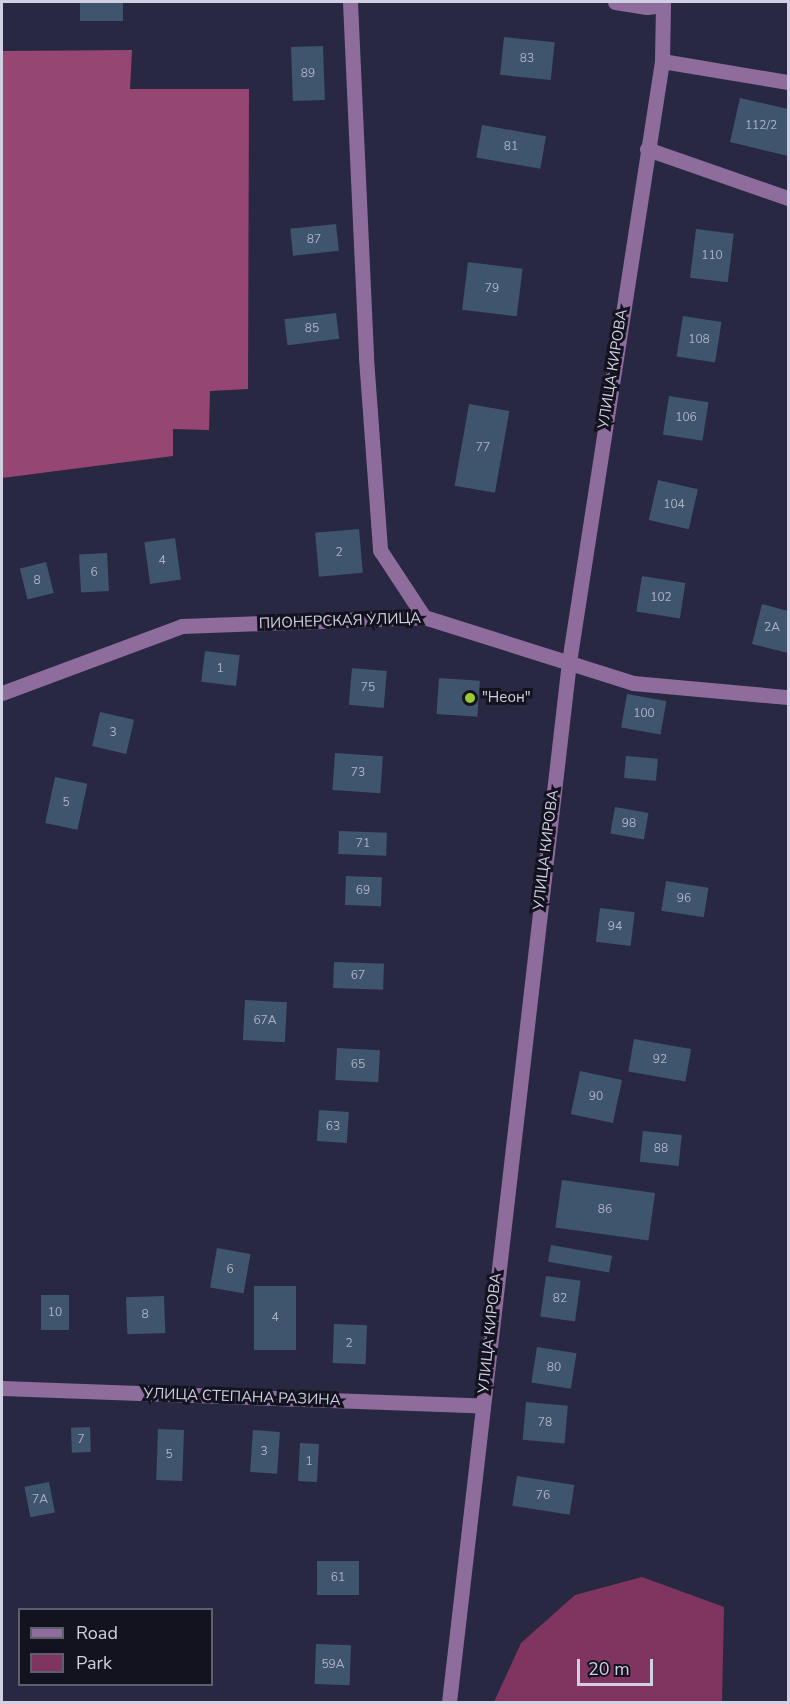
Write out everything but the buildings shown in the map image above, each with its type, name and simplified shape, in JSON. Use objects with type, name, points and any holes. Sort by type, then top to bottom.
[{"type":"street","points":[[350,2],[366,358],[380,550],[424,617]]},
{"type":"street","points":[[615,2],[647,8],[663,3]]},
{"type":"street","name":"УЛИЦА КИРОВА","points":[[449,1702],[569,662],[662,61],[663,3]]},
{"type":"street","points":[[662,61],[789,82]]},
{"type":"street","points":[[647,149],[789,198]]},
{"type":"street","name":"ПИОНЕРСКАЯ УЛИЦА","points":[[2,693],[182,626],[424,617],[633,683],[789,697]]},
{"type":"street","name":"УЛИЦА СТЕПАНА РАЗИНА","points":[[2,1389],[482,1406]]},
{"type":"green space","points":[[642,1577],[724,1607],[722,1702],[494,1702],[521,1643],[575,1595]]},
{"type":"shaded area","points":[[132,50],[130,89],[249,89],[248,389],[210,391],[209,430],[173,429],[173,456],[2,478],[2,51]]},
{"type":"place","name":"\"Неон\"","points":[[470,698]]}]
